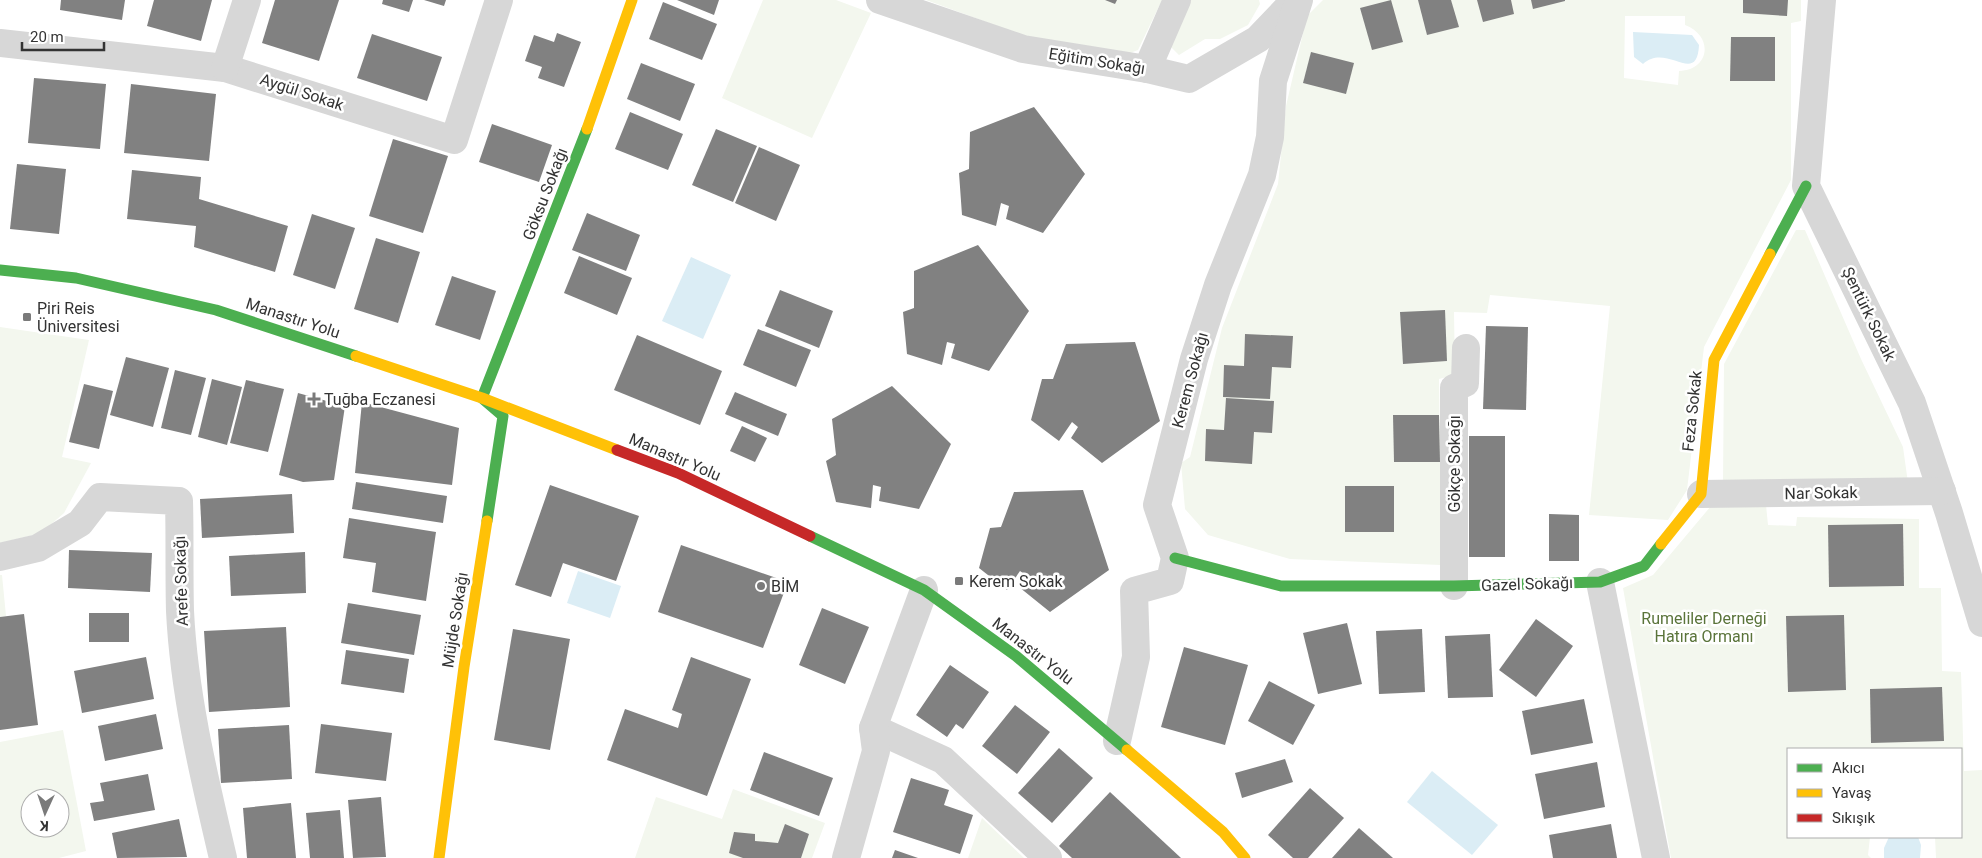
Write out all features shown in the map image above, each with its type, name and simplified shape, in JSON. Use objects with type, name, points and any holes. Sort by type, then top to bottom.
[{"type":"street","points":[[225,68],[247,0]]},
{"type":"street","name":"Aygül Sokak","points":[[0,43],[225,68],[454,140],[499,0]]},
{"type":"street","name":"Göksu Sokağı","points":[[482,398],[581,146],[632,0]]},
{"type":"street","name":"Eğitim Sokağı","points":[[880,0],[1023,49],[1147,69],[1189,79],[1258,38],[1297,0]]},
{"type":"street","points":[[1147,69],[1177,0]]},
{"type":"street","name":"Kerem Sokağı","points":[[1175,558],[1158,506],[1197,349],[1218,285],[1262,175],[1270,137],[1273,81],[1297,0]]},
{"type":"street","points":[[1806,186],[1822,0]]},
{"type":"street","name":"Şentürk Sokak","points":[[1806,186],[1912,403],[1942,491],[1982,623]]},
{"type":"street","name":"Feza Sokak","points":[[1700,494],[1714,360],[1806,186]]},
{"type":"street","name":"Manastır Yolu","points":[[0,270],[76,278],[216,310],[482,398],[678,473],[924,590],[1016,656],[1223,832],[1245,858]]},
{"type":"street","name":"Gökçe Sokağı","points":[[1454,586],[1454,388],[1464,383],[1466,348]]},
{"type":"street","name":"Müjde Sokağı","points":[[439,858],[464,667],[504,416],[482,398]]},
{"type":"street","name":"Nar Sokak","points":[[1700,494],[1942,491]]},
{"type":"street","points":[[1656,858],[1600,582],[1644,566],[1700,494]]},
{"type":"street","name":"Arefe Sokağı","points":[[0,557],[38,548],[80,523],[100,497],[179,501],[180,612],[188,686],[205,782],[223,858]]},
{"type":"street","points":[[1117,741],[1136,657],[1134,591],[1170,581],[1175,558]]},
{"type":"street","name":"Gazel Sokağı","points":[[1175,558],[1281,586],[1454,586],[1600,582]]},
{"type":"street","points":[[846,858],[876,752],[873,728],[924,590]]},
{"type":"street","points":[[873,728],[943,760],[1048,858]]},
{"type":"green space","points":[[763,0],[836,0],[871,13],[812,138],[722,98]]},
{"type":"green space","points":[[926,0],[1162,0],[1138,50],[1130,53],[1025,36]]},
{"type":"green space","points":[[1190,0],[1259,0],[1260,4],[1248,25],[1220,39],[1205,39],[1179,55],[1166,42]]},
{"type":"green space","points":[[1323,0],[1801,0],[1801,21],[1791,23],[1791,180],[1704,347],[1687,490],[1668,520],[1589,515],[1610,306],[1490,295],[1487,313],[1454,312],[1455,375],[1439,379],[1441,565],[1290,559],[1208,535],[1185,509],[1181,463],[1190,457],[1222,328],[1278,184],[1286,106],[1307,16]],"holes":[[[1625,16],[1685,16],[1685,25],[1701,37],[1705,52],[1697,65],[1679,71],[1678,85],[1624,78]]]},
{"type":"green space","points":[[1796,230],[1805,230],[1861,359],[1903,447],[1908,483],[1723,484],[1724,364]]},
{"type":"green space","points":[[0,327],[89,340],[62,457],[91,463],[64,513],[41,533],[0,543]]},
{"type":"green space","name":"Rumeliler Derneği Hatıra Ormanı","points":[[1766,505],[1768,525],[1796,526],[1797,517],[1919,519],[1919,588],[1941,588],[1942,671],[1961,672],[1964,771],[1982,770],[1982,858],[1936,858],[1935,838],[1962,838],[1962,748],[1787,748],[1787,838],[1870,838],[1868,855],[1871,858],[1671,858],[1623,588],[1653,575],[1711,506]]},
{"type":"green space","points":[[0,575],[2,575],[6,616],[0,617]]},
{"type":"green space","points":[[63,730],[86,851],[59,858],[0,858],[0,742]]},
{"type":"green space","points":[[733,789],[825,823],[812,858],[635,858],[656,797],[722,819]]},
{"type":"green space","points":[[982,818],[1024,858],[968,858]]},
{"type":"shaded area","points":[[1633,32],[1692,35],[1699,45],[1697,57],[1693,63],[1687,64],[1662,58],[1652,59],[1643,64],[1634,57]]},
{"type":"shaded area","points":[[691,257],[731,275],[703,339],[662,321]]},
{"type":"shaded area","points":[[578,571],[621,586],[610,618],[567,603]]},
{"type":"shaded area","points":[[1432,771],[1498,825],[1472,855],[1407,802]]},
{"type":"shaded area","points":[[1889,838],[1918,838],[1921,845],[1920,858],[1884,858],[1884,848]]},
{"type":"building","points":[[61,0],[125,0],[122,20],[60,10]]},
{"type":"building","points":[[154,0],[212,0],[201,41],[147,26]]},
{"type":"building","points":[[275,0],[339,0],[319,61],[262,43]]},
{"type":"building","points":[[383,0],[413,0],[409,12],[382,4]]},
{"type":"building","points":[[424,0],[446,0],[444,6]]},
{"type":"building","points":[[677,0],[719,0],[714,15]]},
{"type":"building","points":[[1105,0],[1117,0],[1115,4]]},
{"type":"building","points":[[1391,0],[1403,42],[1372,50],[1360,8]]},
{"type":"building","points":[[1418,0],[1451,0],[1459,27],[1427,35]]},
{"type":"building","points":[[1477,0],[1511,0],[1514,14],[1483,22]]},
{"type":"building","points":[[1531,0],[1565,0],[1565,1],[1533,9]]},
{"type":"building","points":[[1743,0],[1788,0],[1787,16],[1743,13]]},
{"type":"building","points":[[663,2],[717,24],[702,60],[649,39]]},
{"type":"building","points":[[557,33],[581,42],[564,87],[538,78],[542,67],[525,61],[534,35],[554,42]]},
{"type":"building","points":[[372,34],[442,57],[427,101],[357,78]]},
{"type":"building","points":[[1731,37],[1775,37],[1775,81],[1730,81]]},
{"type":"building","points":[[1311,52],[1354,63],[1346,94],[1303,83]]},
{"type":"building","points":[[641,63],[695,84],[680,121],[627,99]]},
{"type":"building","points":[[34,78],[106,84],[100,149],[28,143]]},
{"type":"building","points":[[131,84],[216,94],[209,161],[124,153]]},
{"type":"building","points":[[1034,107],[1085,174],[1043,233],[1006,219],[1009,206],[1001,203],[996,226],[962,215],[959,173],[969,169],[970,132]]},
{"type":"building","points":[[630,112],[683,134],[668,170],[615,149]]},
{"type":"building","points":[[492,124],[552,145],[539,182],[479,162]]},
{"type":"building","points":[[716,129],[757,146],[733,202],[692,185]]},
{"type":"building","points":[[393,139],[448,156],[423,233],[369,216]]},
{"type":"building","points":[[759,147],[800,165],[776,221],[735,203]]},
{"type":"building","points":[[17,164],[66,169],[59,234],[10,229]]},
{"type":"building","points":[[132,170],[201,177],[199,199],[288,226],[275,272],[194,247],[196,226],[127,219]]},
{"type":"building","points":[[587,213],[640,235],[626,271],[572,250]]},
{"type":"building","points":[[312,214],[355,228],[335,289],[293,275]]},
{"type":"building","points":[[376,238],[420,252],[398,323],[354,309]]},
{"type":"building","points":[[978,245],[1029,311],[989,371],[951,358],[955,344],[947,342],[942,365],[907,354],[903,312],[914,308],[914,271]]},
{"type":"building","points":[[579,256],[632,278],[617,315],[564,293]]},
{"type":"building","points":[[452,276],[496,291],[480,340],[435,325]]},
{"type":"building","points":[[780,290],[833,311],[819,348],[765,326]]},
{"type":"building","points":[[1445,310],[1447,361],[1403,364],[1400,312]]},
{"type":"building","points":[[1486,326],[1528,327],[1526,410],[1483,409]]},
{"type":"building","points":[[758,329],[811,350],[796,387],[743,365]]},
{"type":"building","points":[[1245,334],[1293,336],[1291,368],[1272,367],[1270,399],[1223,397],[1224,365],[1244,366]]},
{"type":"building","points":[[637,335],[722,371],[700,425],[614,390]]},
{"type":"building","points":[[1135,342],[1160,421],[1102,463],[1071,438],[1078,427],[1072,422],[1059,441],[1031,420],[1042,379],[1053,379],[1066,344]]},
{"type":"building","points":[[126,357],[169,368],[153,427],[110,415]]},
{"type":"building","points":[[175,370],[206,378],[191,435],[161,428]]},
{"type":"building","points":[[212,379],[242,387],[227,445],[198,437]]},
{"type":"building","points":[[246,380],[284,389],[268,452],[230,443]]},
{"type":"building","points":[[84,384],[113,391],[99,449],[69,442]]},
{"type":"building","points":[[892,386],[951,444],[919,509],[879,501],[881,487],[873,485],[871,508],[836,502],[826,461],[836,455],[832,419]]},
{"type":"building","points":[[735,392],[787,414],[778,436],[725,414]]},
{"type":"building","points":[[298,393],[345,406],[334,480],[303,482],[279,475]]},
{"type":"building","points":[[1226,398],[1274,401],[1272,433],[1254,432],[1252,464],[1205,461],[1206,429],[1224,430]]},
{"type":"building","points":[[362,402],[459,428],[452,485],[355,473]]},
{"type":"building","points":[[1393,415],[1439,415],[1440,462],[1394,462]]},
{"type":"building","points":[[742,426],[767,438],[755,462],[730,451]]},
{"type":"building","points":[[1469,436],[1505,436],[1505,557],[1469,557]]},
{"type":"building","points":[[356,482],[447,496],[443,523],[352,509]]},
{"type":"building","points":[[550,485],[639,516],[616,581],[563,563],[551,597],[515,585]]},
{"type":"building","points":[[1345,486],[1394,486],[1394,532],[1345,532]]},
{"type":"building","points":[[1083,490],[1109,570],[1050,612],[1019,587],[1027,576],[1020,571],[1007,590],[979,568],[990,528],[1001,527],[1014,492]]},
{"type":"building","points":[[292,494],[294,533],[202,538],[200,499]]},
{"type":"building","points":[[1549,514],[1579,515],[1579,561],[1549,561]]},
{"type":"building","points":[[349,518],[436,532],[426,601],[372,592],[376,563],[343,558]]},
{"type":"building","points":[[1903,524],[1904,586],[1829,587],[1828,525]]},
{"type":"building","points":[[681,545],[788,582],[763,648],[658,612]]},
{"type":"building","points":[[69,550],[152,553],[150,592],[68,588]]},
{"type":"building","points":[[305,552],[306,593],[231,596],[229,556]]},
{"type":"building","points":[[348,603],[421,615],[414,655],[341,643]]},
{"type":"building","points":[[822,608],[869,627],[845,684],[799,665]]},
{"type":"building","points":[[89,613],[129,613],[129,642],[89,642]]},
{"type":"building","points":[[24,614],[38,725],[0,730],[0,617]]},
{"type":"building","points":[[1844,615],[1846,690],[1788,692],[1786,616]]},
{"type":"building","points":[[1536,619],[1573,646],[1536,697],[1499,670]]},
{"type":"building","points":[[1347,623],[1362,684],[1318,694],[1303,633]]},
{"type":"building","points":[[286,627],[290,707],[209,712],[204,631]]},
{"type":"building","points":[[513,629],[570,639],[550,750],[494,740]]},
{"type":"building","points":[[1422,629],[1425,692],[1379,694],[1376,631]]},
{"type":"building","points":[[1490,634],[1493,697],[1448,698],[1445,636]]},
{"type":"building","points":[[1184,647],[1248,665],[1225,745],[1161,727]]},
{"type":"building","points":[[346,650],[409,659],[404,693],[341,684]]},
{"type":"building","points":[[146,657],[154,699],[82,713],[74,671]]},
{"type":"building","points":[[691,657],[751,679],[707,796],[607,760],[625,709],[678,728],[682,714],[672,710]]},
{"type":"building","points":[[950,665],[989,692],[963,729],[956,724],[947,737],[916,715]]},
{"type":"building","points":[[1269,681],[1315,705],[1293,745],[1248,721]]},
{"type":"building","points":[[1942,687],[1944,741],[1871,743],[1870,689]]},
{"type":"building","points":[[1584,699],[1593,743],[1531,755],[1522,711]]},
{"type":"building","points":[[1015,705],[1050,732],[1017,774],[982,746]]},
{"type":"building","points":[[156,714],[163,749],[105,761],[98,726]]},
{"type":"building","points":[[321,724],[392,733],[386,781],[315,773]]},
{"type":"building","points":[[289,725],[292,779],[221,783],[218,729]]},
{"type":"building","points":[[1059,748],[1093,778],[1052,823],[1018,793]]},
{"type":"building","points":[[764,752],[833,778],[819,816],[750,790]]},
{"type":"building","points":[[1285,759],[1293,782],[1242,798],[1235,773]]},
{"type":"building","points":[[1597,762],[1605,807],[1544,819],[1535,774]]},
{"type":"building","points":[[148,774],[155,810],[94,821],[90,803],[104,801],[100,783]]},
{"type":"building","points":[[911,778],[949,790],[944,805],[973,815],[960,854],[893,832]]},
{"type":"building","points":[[1310,788],[1344,818],[1308,858],[1293,858],[1268,835]]},
{"type":"building","points":[[1110,792],[1181,858],[1072,858],[1059,846]]},
{"type":"building","points":[[381,797],[386,857],[353,858],[348,800]]},
{"type":"building","points":[[291,803],[296,858],[247,858],[243,808]]},
{"type":"building","points":[[340,810],[344,858],[310,858],[306,813]]},
{"type":"building","points":[[179,819],[187,857],[117,858],[112,833]]},
{"type":"building","points":[[785,824],[809,834],[801,858],[743,858],[729,853],[734,832],[755,834],[755,841],[778,843]]},
{"type":"building","points":[[1611,824],[1617,858],[1553,858],[1549,835]]},
{"type":"building","points":[[1359,828],[1393,858],[1332,858]]},
{"type":"building","points":[[895,850],[918,858],[892,858]]},
{"type":"traffic: fast","points":[[487,521],[503,416],[482,398],[587,129]]},
{"type":"traffic: fast","points":[[1770,254],[1806,186]]},
{"type":"traffic: fast","points":[[0,270],[76,278],[216,310],[356,356]]},
{"type":"traffic: fast","points":[[810,536],[924,590],[1016,656],[1127,750]]},
{"type":"traffic: fast","points":[[1175,558],[1281,586],[1454,586],[1600,582],[1644,566],[1661,544]]},
{"type":"traffic: slow","points":[[587,129],[632,0]]},
{"type":"traffic: slow","points":[[1661,544],[1701,494],[1714,360],[1770,254]]},
{"type":"traffic: slow","points":[[356,356],[482,398],[617,450]]},
{"type":"traffic: slow","points":[[439,858],[464,667],[487,521]]},
{"type":"traffic: slow","points":[[1127,750],[1223,832],[1245,858]]},
{"type":"traffic: jam","points":[[617,450],[678,473],[810,536]]},
{"type":"place","name":"Piri Reis Üniversitesi","points":[[27,317]]},
{"type":"place","name":"Tuğba Eczanesi","points":[[314,399]]},
{"type":"place","name":"Kerem Sokak","points":[[959,581]]},
{"type":"place","name":"BİM","points":[[761,586]]}]
